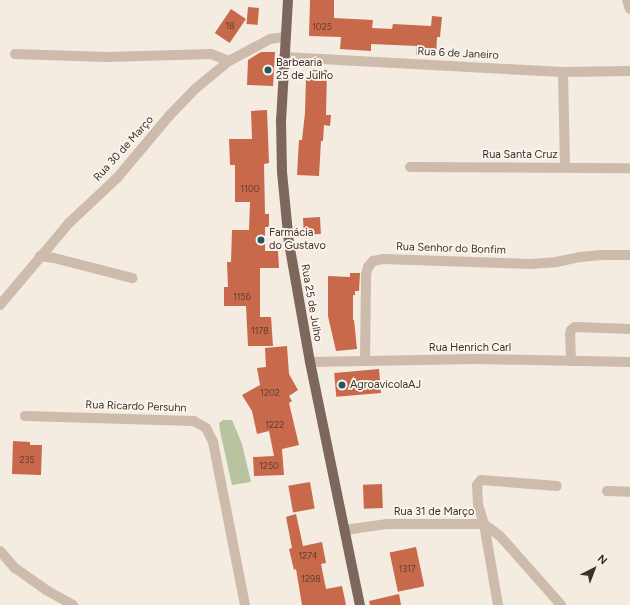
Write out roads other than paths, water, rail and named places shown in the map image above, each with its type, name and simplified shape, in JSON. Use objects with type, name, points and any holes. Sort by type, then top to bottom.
[{"type":"main road","name":"Rua 25 de Julho","points":[[288,0],[281,120],[282,172],[289,243],[310,362],[360,605]]},
{"type":"street","points":[[626,0],[630,9]]},
{"type":"street","name":"Rua 30 de Março","points":[[0,305],[69,223],[117,178],[169,116],[195,89],[228,61],[270,39],[285,37]]},
{"type":"street","points":[[14,54],[107,57],[211,54],[228,61]]},
{"type":"street","name":"Rua 6 de Janeiro","points":[[284,57],[563,72],[630,70]]},
{"type":"street","points":[[563,72],[565,167]]},
{"type":"street","name":"Rua Santa Cruz","points":[[410,167],[630,168]]},
{"type":"street","name":"Rua Senhor do Bonfim","points":[[365,361],[366,275],[368,267],[373,261],[383,259],[530,264],[556,262],[580,257],[602,255],[630,255]]},
{"type":"street","points":[[40,256],[54,258],[132,278]]},
{"type":"street","points":[[571,361],[570,335],[571,330],[575,327],[630,329]]},
{"type":"street","name":"Rua Henrich Carl","points":[[310,362],[476,359],[630,362]]},
{"type":"street","name":"Rua Ricardo Persuhn","points":[[25,416],[194,421],[206,428],[213,442],[245,605]]},
{"type":"street","points":[[498,605],[484,524],[478,504],[476,492],[477,485],[481,480],[557,486]]},
{"type":"street","points":[[607,491],[630,492]]},
{"type":"street","name":"Rua 31 de Março","points":[[345,530],[386,524],[484,524],[500,536],[561,605]]},
{"type":"street","points":[[0,551],[15,568],[46,590],[73,605]]},
{"type":"place","name":"Barbearia 25 de Julho","points":[[268,70]]},
{"type":"place","name":"Farmácia do Gustavo","points":[[261,240]]},
{"type":"place","name":"AgroavicolaAJ","points":[[342,385]]}]
